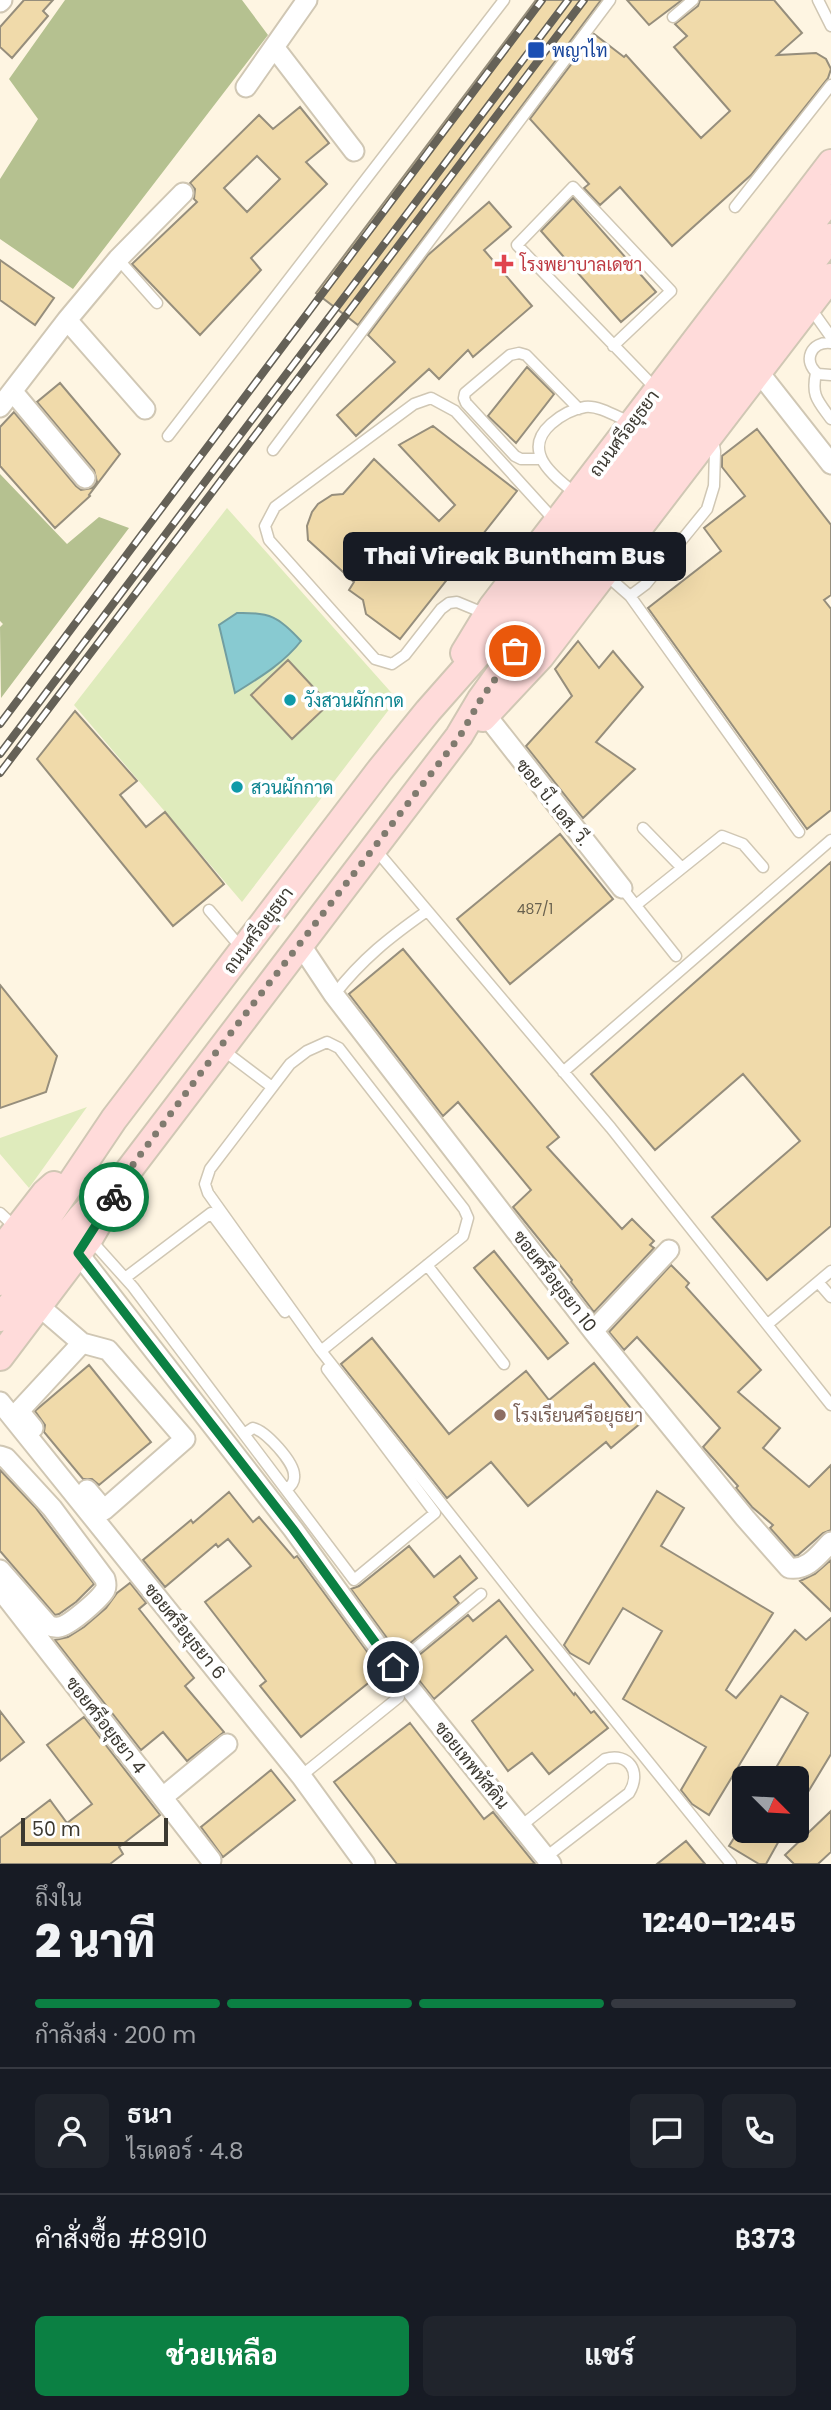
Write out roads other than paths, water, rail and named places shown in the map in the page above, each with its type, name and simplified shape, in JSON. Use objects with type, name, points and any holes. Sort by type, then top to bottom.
[{"type":"main road","name":"ถนนศรีอยุธยา","points":[[428,711],[487,615],[829,169]]},
{"type":"main road","name":"ถนนศรีอยุธยา","points":[[0,1282],[54,1209],[91,1151],[243,950],[428,711],[510,618],[696,371],[831,198]]},
{"type":"main road","points":[[0,1357],[84,1246],[129,1170],[220,1047],[460,736],[481,699],[511,656],[831,237]]},
{"type":"main road","points":[[460,736],[486,715],[541,656],[831,277]]},
{"type":"main road","name":"ถนนศรีอยุธยา","points":[[0,1251],[8,1221],[45,1193],[91,1151]]},
{"type":"main road","points":[[0,1318],[80,1218],[129,1170]]},
{"type":"street","points":[[246,87],[307,0]]},
{"type":"street","points":[[274,47],[354,151]]},
{"type":"street","points":[[0,407],[118,259],[183,193]]},
{"type":"street","points":[[67,320],[145,409]]},
{"type":"street","points":[[758,371],[831,464]]},
{"type":"street","points":[[13,392],[85,478]]},
{"type":"street","name":"ซอย บี. เอส. วี.","points":[[486,715],[622,888]]},
{"type":"street","name":"ซอยศรีอยุธยา 10","points":[[300,944],[334,995],[593,1331],[789,1568],[798,1570],[806,1566],[831,1542]]},
{"type":"street","name":"ซอยเทพหัสดิน","points":[[84,1246],[393,1667],[548,1861]]},
{"type":"street","points":[[593,1331],[669,1250]]},
{"type":"street","points":[[38,1306],[82,1343],[108,1350],[185,1439],[104,1510],[19,1411],[82,1343]]},
{"type":"street","name":"ซอยศรีอยุธยา 6","points":[[0,1402],[301,1776],[365,1864]]},
{"type":"street","points":[[0,1456],[6,1458],[52,1508],[105,1579],[105,1590],[66,1625],[54,1627],[48,1625],[0,1570]]},
{"type":"street","points":[[52,1508],[69,1487]]},
{"type":"street","name":"ซอยศรีอยุธยา 4","points":[[0,1589],[211,1860]]},
{"type":"street","points":[[163,1797],[227,1744]]},
{"type":"lane","points":[[168,436],[504,0]]},
{"type":"lane","points":[[273,450],[610,0]]},
{"type":"lane","points":[[673,17],[693,0]]},
{"type":"lane","points":[[818,0],[831,26]]},
{"type":"lane","points":[[735,207],[831,85]]},
{"type":"lane","points":[[613,346],[671,291],[573,187],[517,245],[613,346],[657,390]]},
{"type":"lane","points":[[118,259],[156,303]]},
{"type":"lane","points":[[809,306],[831,337]]},
{"type":"lane","points":[[831,343],[821,343],[811,349],[809,360],[816,373],[831,375]]},
{"type":"lane","points":[[541,459],[521,459],[515,456],[466,403],[465,393],[510,355],[519,353],[526,355],[579,409]]},
{"type":"lane","points":[[816,373],[813,386],[815,398],[831,419]]},
{"type":"lane","points":[[487,615],[457,602],[449,603],[441,609],[405,655],[393,664],[375,659],[269,540],[265,526],[275,507],[414,404],[431,398],[455,411],[556,522]]},
{"type":"lane","points":[[577,495],[551,474],[541,459],[538,440],[543,431],[569,412],[587,406],[632,423]]},
{"type":"lane","points":[[630,596],[646,584],[707,509],[714,486],[715,451],[711,432]]},
{"type":"lane","points":[[604,573],[630,596],[799,832]]},
{"type":"lane","points":[[642,828],[682,868]]},
{"type":"lane","points":[[636,905],[722,836],[743,844],[763,867]]},
{"type":"lane","points":[[563,1072],[831,840]]},
{"type":"lane","points":[[374,848],[611,1128],[831,1405]]},
{"type":"lane","points":[[622,888],[676,956]]},
{"type":"lane","points":[[209,910],[243,950]]},
{"type":"lane","points":[[334,995],[367,957],[427,911]]},
{"type":"lane","points":[[321,1351],[463,1236],[468,1218],[464,1209],[339,1048],[327,1042],[307,1051],[290,1064],[210,1169],[205,1184],[216,1206],[321,1351],[731,1864]]},
{"type":"lane","points":[[220,1047],[272,1087]]},
{"type":"lane","points":[[84,1246],[125,1278],[354,1580],[435,1514],[211,1213],[125,1278]]},
{"type":"lane","points":[[427,1265],[505,1364]]},
{"type":"lane","points":[[768,1324],[831,1271]]},
{"type":"lane","points":[[818,1282],[831,1297]]},
{"type":"lane","points":[[244,1434],[253,1429],[268,1435],[293,1469],[295,1477],[286,1490]]},
{"type":"lane","points":[[393,1667],[481,1594]]},
{"type":"lane","points":[[301,1776],[399,1697]]},
{"type":"lane","points":[[521,1826],[604,1759],[615,1756],[624,1758],[634,1770],[635,1784],[629,1793],[548,1861]]},
{"type":"water","points":[[237,613],[266,615],[280,621],[301,641],[279,663],[235,693],[219,625]]},
{"type":"railway","points":[[0,724],[542,0]]},
{"type":"railway","points":[[0,754],[568,0]]},
{"type":"railway","points":[[0,773],[584,0]]},
{"type":"place","name":"พญาไท","points":[[536,50]]},
{"type":"place","name":"โรงพยาบาลเดชา","points":[[504,264]]},
{"type":"place","name":"Thai Vireak Buntham Bus","points":[[515,651]]},
{"type":"place","name":"วังสวนผักกาด","points":[[290,700]]},
{"type":"place","name":"สวนผักกาด","points":[[237,787]]},
{"type":"place","name":"โรงเรียนศรีอยุธยา","points":[[500,1415]]}]
